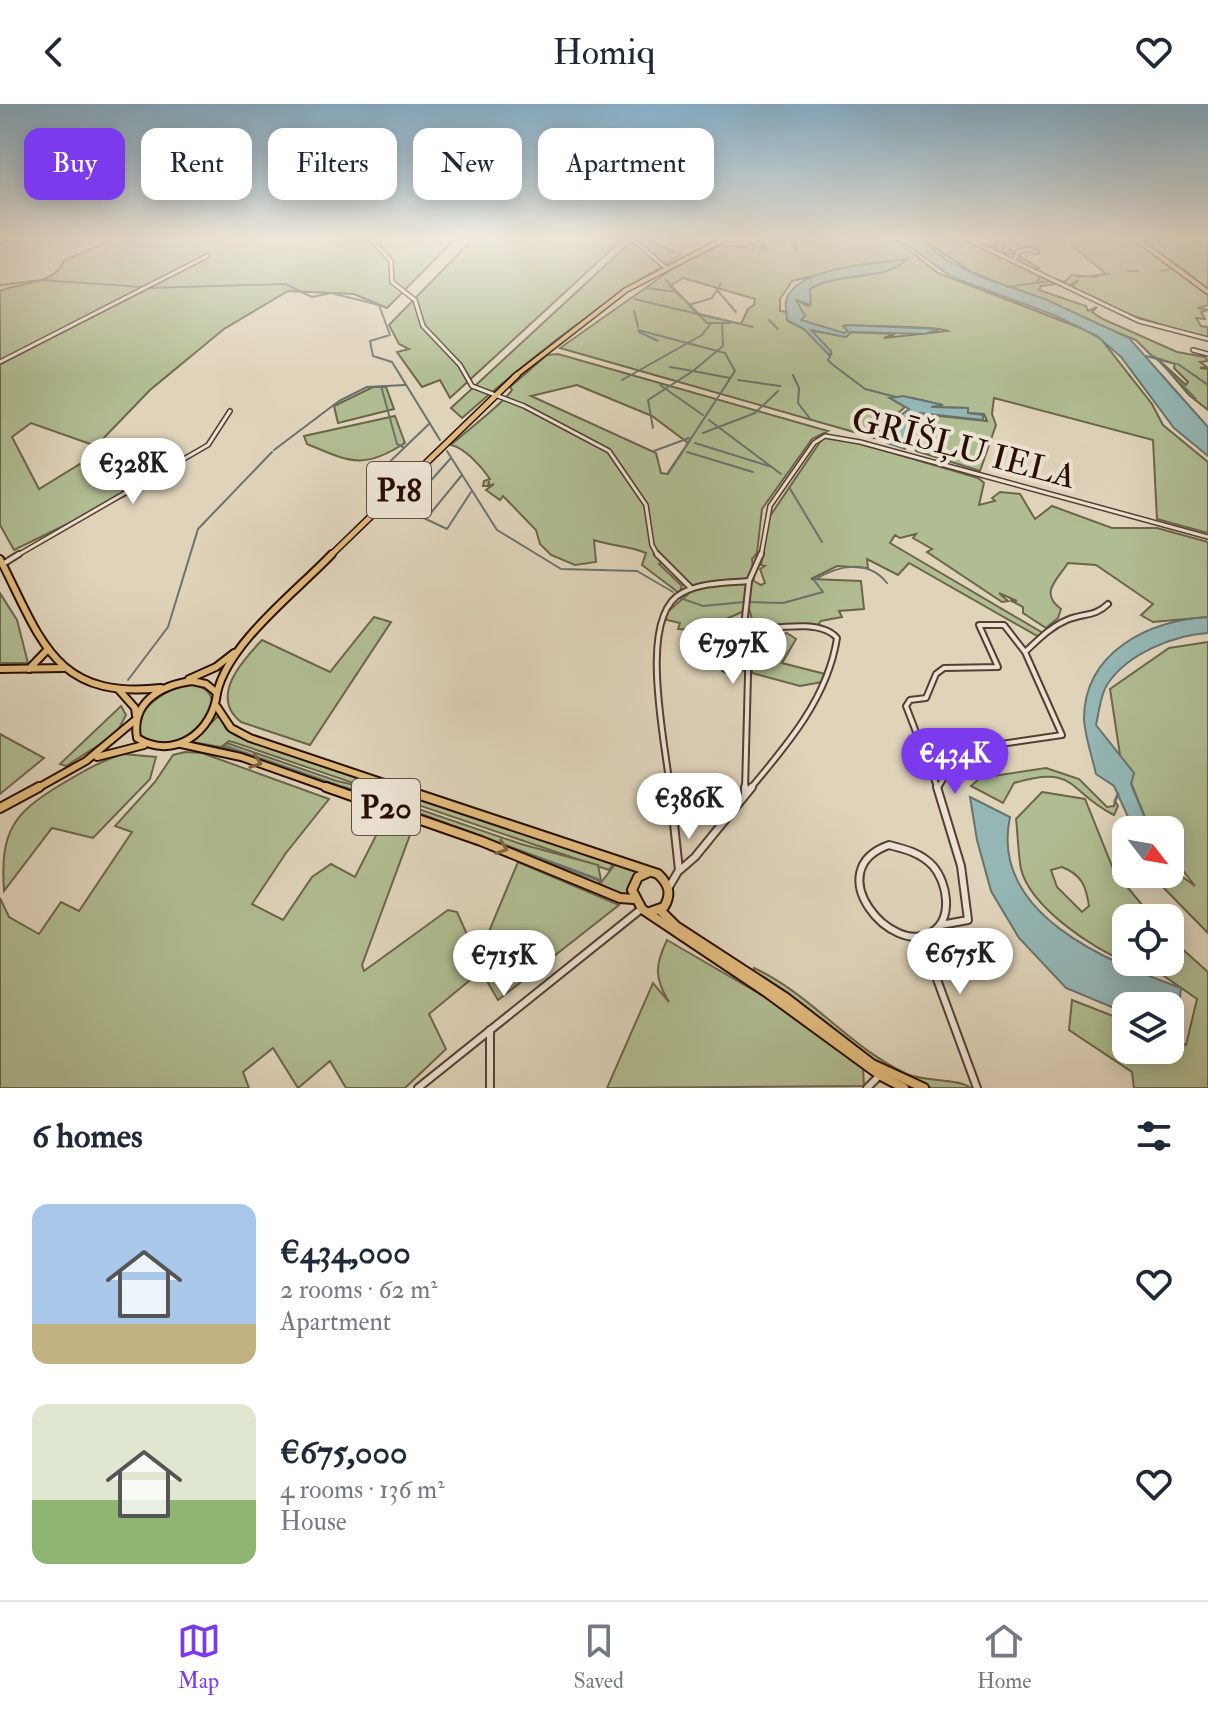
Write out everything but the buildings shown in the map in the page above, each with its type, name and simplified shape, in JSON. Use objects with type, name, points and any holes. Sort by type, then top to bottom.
[{"type":"main road","name":"P18","points":[[0,808],[86,761],[135,719],[145,702],[164,688],[216,667],[243,645],[495,395],[549,347],[612,299],[638,284]]},
{"type":"main road","points":[[1,561],[48,649],[63,668]]},
{"type":"main road","name":"P18","points":[[217,707],[217,693],[226,668],[243,645]]},
{"type":"main road","points":[[29,669],[48,649]]},
{"type":"main road","points":[[0,669],[63,668],[119,690],[164,688]]},
{"type":"main road","points":[[186,681],[207,684],[217,693]]},
{"type":"main road","points":[[119,690],[135,708],[134,734],[145,745]]},
{"type":"main road","points":[[181,744],[203,729],[217,707]]},
{"type":"main road","name":"P20","points":[[217,707],[231,728],[250,738],[649,872]]},
{"type":"main road","name":"P18","points":[[86,761],[145,745],[161,747],[181,744]]},
{"type":"main road","name":"P20","points":[[181,744],[215,748],[303,778],[526,857],[644,906]]},
{"type":"main road","points":[[644,906],[668,903],[667,883],[649,872],[635,881],[644,906],[667,929],[766,992],[899,1086]]},
{"type":"main road","points":[[880,1072],[924,1088]]},
{"type":"street","points":[[0,362],[152,284]]},
{"type":"street","points":[[394,284],[418,302],[427,332],[460,365],[472,386],[556,422],[609,451],[646,505],[652,545],[659,559],[690,587]]},
{"type":"street","points":[[1061,284],[1139,321],[1208,339]]},
{"type":"street","points":[[1193,350],[1208,354]]},
{"type":"street","points":[[1,561],[208,445],[230,411]]},
{"type":"street","name":"GRĪŠĻU IELA","points":[[749,581],[757,573],[762,556],[767,515],[814,443],[825,436],[860,442],[1208,537]]},
{"type":"street","points":[[679,871],[655,632],[660,613],[690,587],[749,581],[745,617],[748,630],[745,794]]},
{"type":"street","points":[[1025,652],[1047,631],[1077,614],[1097,615],[1108,604]]},
{"type":"street","points":[[938,789],[960,750],[1062,735],[1053,708],[1025,652],[1004,624],[993,621],[979,625],[998,667],[944,668],[936,674],[926,698],[910,700],[906,706],[938,789],[967,896],[968,920],[950,926],[941,925],[921,936],[904,935],[890,929],[867,906],[861,892],[861,865],[877,848],[901,846],[913,850],[934,867],[947,891],[949,903],[941,925]]},
{"type":"street","points":[[667,883],[685,868],[786,742],[823,686],[838,644],[834,633],[821,628],[748,630]]},
{"type":"street","points":[[418,1088],[644,906]]},
{"type":"street","points":[[921,936],[977,1088]]},
{"type":"street","points":[[490,1029],[490,1088]]},
{"type":"street","points":[[867,1088],[880,1072]]},
{"type":"green space","points":[[27,284],[411,284],[387,308],[354,294],[288,291],[224,329],[150,390],[96,446],[31,423],[12,437],[39,489],[80,464],[129,494],[14,550],[0,525],[0,291]]},
{"type":"green space","points":[[429,284],[574,284],[450,398],[440,380],[422,387],[397,352],[409,349],[399,344],[389,325]]},
{"type":"green space","points":[[585,284],[634,284],[568,331],[462,418],[451,408]]},
{"type":"green space","points":[[651,284],[673,284],[670,286],[699,314],[741,324],[755,299],[703,284],[790,284],[780,299],[780,311],[787,312],[788,321],[804,329],[832,355],[809,330],[846,337],[851,332],[895,334],[884,338],[948,331],[848,325],[848,331],[844,334],[811,326],[800,319],[803,312],[796,305],[796,300],[808,306],[810,289],[821,284],[966,284],[1083,329],[1101,339],[1152,404],[1163,425],[1208,462],[1208,533],[1157,519],[1153,440],[994,398],[992,414],[996,425],[980,471],[916,451],[915,430],[921,414],[987,421],[984,414],[968,413],[968,408],[931,407],[942,405],[912,398],[890,398],[905,407],[888,422],[887,428],[896,444],[560,348]]},
{"type":"green space","points":[[1001,284],[1056,284],[1041,286],[1039,290],[1086,306],[1088,311],[1097,307],[1092,312],[1103,319],[1177,352],[1205,357],[1208,361],[1200,362],[1207,367],[1200,368],[1208,369],[1208,410],[1189,395],[1160,361],[1186,385],[1188,382],[1174,368],[1175,364],[1153,357],[1136,340]]},
{"type":"green space","points":[[1075,284],[1196,284],[1208,293],[1208,305],[1198,308],[1208,310],[1201,312],[1205,319],[1196,318],[1201,326],[1208,327],[1208,338],[1164,328],[1071,288]]},
{"type":"green space","points":[[558,354],[828,431],[812,439],[762,509],[757,553],[752,559],[754,581],[761,585],[765,583],[760,569],[765,566],[761,565],[768,519],[824,436],[852,441],[978,478],[984,483],[979,505],[995,501],[992,498],[1000,492],[1020,494],[1035,519],[1052,506],[1112,528],[1157,528],[1208,542],[1208,617],[1153,622],[1141,615],[1153,604],[1096,565],[1068,563],[1052,586],[1051,597],[1061,609],[1058,618],[1046,628],[1023,613],[1023,607],[1010,600],[1017,601],[999,593],[1008,601],[1002,602],[927,552],[932,549],[913,538],[916,534],[900,538],[895,535],[890,543],[1043,633],[1039,637],[909,563],[898,575],[867,559],[868,568],[837,566],[811,579],[861,581],[864,609],[839,611],[842,617],[821,621],[817,626],[772,628],[753,622],[749,609],[706,626],[678,629],[680,623],[667,620],[665,614],[695,588],[665,562],[659,564],[682,586],[679,593],[642,565],[646,553],[640,551],[594,540],[596,562],[575,565],[551,555],[540,544],[536,530],[503,496],[500,500],[486,490],[494,484],[489,486],[489,481],[488,486],[483,486],[484,481],[490,479],[477,463],[451,445],[501,403],[512,390],[510,387],[547,355]],"holes":[[[577,385],[652,416],[688,443],[667,474],[661,473],[656,453],[531,396]]]},
{"type":"green space","points":[[373,387],[386,387],[394,409],[338,423],[334,406]]},
{"type":"green space","points":[[395,416],[405,443],[367,460],[335,455],[307,444],[304,436]]},
{"type":"green space","points":[[0,593],[17,620],[28,663],[0,663]]},
{"type":"green space","points":[[374,617],[391,622],[310,745],[241,722],[232,712],[228,691],[232,680],[262,640],[330,672]]},
{"type":"green space","points":[[787,633],[796,639],[782,663],[825,674],[822,682],[800,686],[752,673],[751,636],[769,638]]},
{"type":"green space","points":[[1208,642],[1208,933],[1184,909],[1184,904],[1179,904],[1164,888],[1184,888],[1184,878],[1195,886],[1184,872],[1184,816],[1144,816],[1120,755],[1110,689],[1169,648]]},
{"type":"green space","points":[[699,644],[746,649],[745,670],[728,674],[722,671],[719,655],[700,649]]},
{"type":"green space","points":[[193,684],[206,691],[212,700],[211,710],[204,721],[195,730],[169,743],[156,743],[143,738],[138,730],[144,710],[166,693]]},
{"type":"green space","points":[[121,706],[126,715],[116,734],[66,766],[60,764]]},
{"type":"green space","points":[[219,715],[226,729],[235,735],[614,863],[609,870],[236,743],[229,741],[221,747],[192,742]]},
{"type":"green space","points":[[0,734],[44,758],[0,794]]},
{"type":"green space","points":[[227,743],[337,781],[367,788],[392,800],[521,844],[598,865],[601,880],[598,884],[514,849],[223,747]]},
{"type":"green space","points":[[202,753],[329,799],[286,853],[252,904],[283,920],[312,877],[331,864],[355,877],[387,814],[414,824],[362,965],[364,971],[448,910],[457,912],[474,950],[480,953],[518,862],[619,905],[498,1000],[481,971],[429,1014],[446,1049],[405,1088],[346,1088],[330,1061],[298,1088],[273,1048],[243,1072],[249,1088],[0,1088],[0,898],[9,917],[39,934],[61,902],[79,911],[132,832],[115,826],[155,782],[173,755]]},
{"type":"green space","points":[[123,754],[156,757],[150,779],[93,838],[52,828],[4,891],[4,853],[13,826],[21,815],[60,785]]},
{"type":"green space","points":[[1046,768],[1079,779],[1107,807],[1114,806],[1115,801],[1118,806],[1114,815],[1061,779],[1035,778],[1014,783],[1003,803],[971,786],[980,778]]},
{"type":"green space","points":[[1042,792],[1085,799],[1112,866],[1112,888],[1128,888],[1141,904],[1112,904],[1112,955],[1080,936],[1049,911],[1036,897],[1021,869],[1016,819]],"holes":[[[1062,867],[1079,878],[1089,906],[1082,912],[1057,887],[1051,870]]]},
{"type":"green space","points":[[616,863],[638,871],[625,897],[600,884]]},
{"type":"green space","points":[[667,940],[777,1004],[863,1068],[864,1086],[607,1088],[653,983],[669,1002],[658,971]]},
{"type":"green space","points":[[1184,951],[1208,972],[1208,1088],[1134,1088],[1132,1072],[1120,1064],[1184,1064],[1184,1044],[1197,999],[1164,976],[1184,976]]},
{"type":"green space","points":[[754,968],[794,992],[886,1063],[907,1074],[971,1088],[932,1088],[882,1067],[753,971]]},
{"type":"green space","points":[[1072,1000],[1112,1016],[1112,1059],[1069,1030]]},
{"type":"water","points":[[800,284],[819,284],[810,289],[811,305],[796,300],[805,316],[801,320],[844,333],[848,331],[843,326],[847,325],[941,329],[924,334],[851,332],[846,337],[811,330],[831,351],[830,356],[804,329],[787,320],[786,301]]},
{"type":"water","points":[[971,284],[1002,284],[1045,299],[1129,338],[1208,427],[1208,456],[1174,428],[1121,357],[1097,336],[1054,315]]},
{"type":"water","points":[[903,396],[943,405],[931,407],[968,408],[968,413],[983,415],[983,420],[920,413],[908,431],[905,449],[887,443],[881,430],[909,409],[890,398]]},
{"type":"water","points":[[1208,617],[1208,633],[1181,637],[1140,654],[1118,672],[1104,691],[1096,725],[1134,773],[1131,784],[1144,816],[1128,816],[1114,786],[1096,774],[1084,719],[1087,696],[1095,675],[1124,644],[1143,633],[1186,619]]},
{"type":"water","points":[[970,797],[1010,817],[1008,851],[1018,881],[1036,907],[1060,929],[1112,960],[1112,976],[1150,976],[1181,988],[1181,992],[1112,992],[1112,1007],[1066,988],[1019,938],[991,891],[977,840]]},
{"type":"waterway","points":[[0,285],[9,284]]},
{"type":"waterway","points":[[98,284],[142,287]]},
{"type":"waterway","points":[[148,288],[285,284],[312,297],[331,293],[379,305],[390,335],[370,341],[373,356],[392,362],[430,423]]},
{"type":"waterway","points":[[670,284],[689,304]]},
{"type":"waterway","points":[[698,314],[689,305],[712,298],[720,284]]},
{"type":"waterway","points":[[1007,287],[1030,284]]},
{"type":"waterway","points":[[1202,284],[1208,289]]},
{"type":"waterway","points":[[646,288],[677,292]]},
{"type":"waterway","points":[[717,290],[736,312]]},
{"type":"waterway","points":[[634,299],[698,314]]},
{"type":"waterway","points":[[634,311],[638,327]]},
{"type":"waterway","points":[[698,314],[753,327]]},
{"type":"waterway","points":[[698,314],[711,323]]},
{"type":"waterway","points":[[769,320],[778,329]]},
{"type":"waterway","points":[[688,343],[702,335],[711,323]]},
{"type":"waterway","points":[[711,323],[722,323]]},
{"type":"waterway","points":[[717,351],[723,346],[722,323]]},
{"type":"waterway","points":[[722,323],[730,323]]},
{"type":"waterway","points":[[638,330],[688,343]]},
{"type":"waterway","points":[[639,332],[658,341]]},
{"type":"waterway","points":[[622,380],[688,343]]},
{"type":"waterway","points":[[688,343],[717,351]]},
{"type":"waterway","points":[[668,474],[735,371],[725,353],[717,351]]},
{"type":"waterway","points":[[693,371],[717,351]]},
{"type":"waterway","points":[[830,356],[828,360],[832,364],[865,389],[896,397]]},
{"type":"waterway","points":[[1146,356],[1157,359]]},
{"type":"waterway","points":[[1154,356],[1157,359]]},
{"type":"waterway","points":[[1157,359],[1176,364]]},
{"type":"waterway","points":[[1157,359],[1196,399]]},
{"type":"waterway","points":[[1178,364],[1208,385]]},
{"type":"waterway","points":[[670,367],[693,371]]},
{"type":"waterway","points":[[665,389],[693,371]]},
{"type":"waterway","points":[[693,371],[730,378]]},
{"type":"waterway","points":[[793,375],[799,388],[798,403],[811,420]]},
{"type":"waterway","points":[[738,380],[780,386]]},
{"type":"waterway","points":[[381,386],[405,385]]},
{"type":"waterway","points":[[660,385],[665,389]]},
{"type":"waterway","points":[[274,450],[339,401],[367,387],[381,386]]},
{"type":"waterway","points":[[381,386],[397,444],[403,447]]},
{"type":"waterway","points":[[653,428],[648,400],[665,389]]},
{"type":"waterway","points":[[665,389],[703,415]]},
{"type":"waterway","points":[[718,427],[755,413],[778,391]]},
{"type":"waterway","points":[[709,420],[718,427]]},
{"type":"waterway","points":[[377,474],[430,423]]},
{"type":"waterway","points":[[430,423],[440,440]]},
{"type":"waterway","points":[[703,433],[718,427]]},
{"type":"waterway","points":[[718,427],[781,474]]},
{"type":"waterway","points":[[654,451],[689,438]]},
{"type":"waterway","points":[[695,443],[769,466]]},
{"type":"waterway","points":[[447,451],[497,530],[561,569],[637,571],[673,592]]},
{"type":"waterway","points":[[128,680],[168,627],[198,529],[272,452]]},
{"type":"waterway","points":[[687,452],[753,472]]},
{"type":"waterway","points":[[410,504],[451,458]]},
{"type":"waterway","points":[[430,514],[462,475]]},
{"type":"waterway","points":[[789,487],[822,542]]},
{"type":"waterway","points":[[411,512],[447,529],[471,492]]},
{"type":"waterway","points":[[749,602],[783,603],[823,592],[814,580],[842,568],[861,567],[879,575],[887,583]]},
{"type":"waterway","points":[[680,598],[703,606],[744,602]]},
{"type":"waterway","points":[[226,746],[346,788]]},
{"type":"waterway","points":[[346,788],[359,792]]},
{"type":"waterway","points":[[363,793],[599,880]]},
{"type":"waterway","points":[[1115,801],[1118,794]]}]
